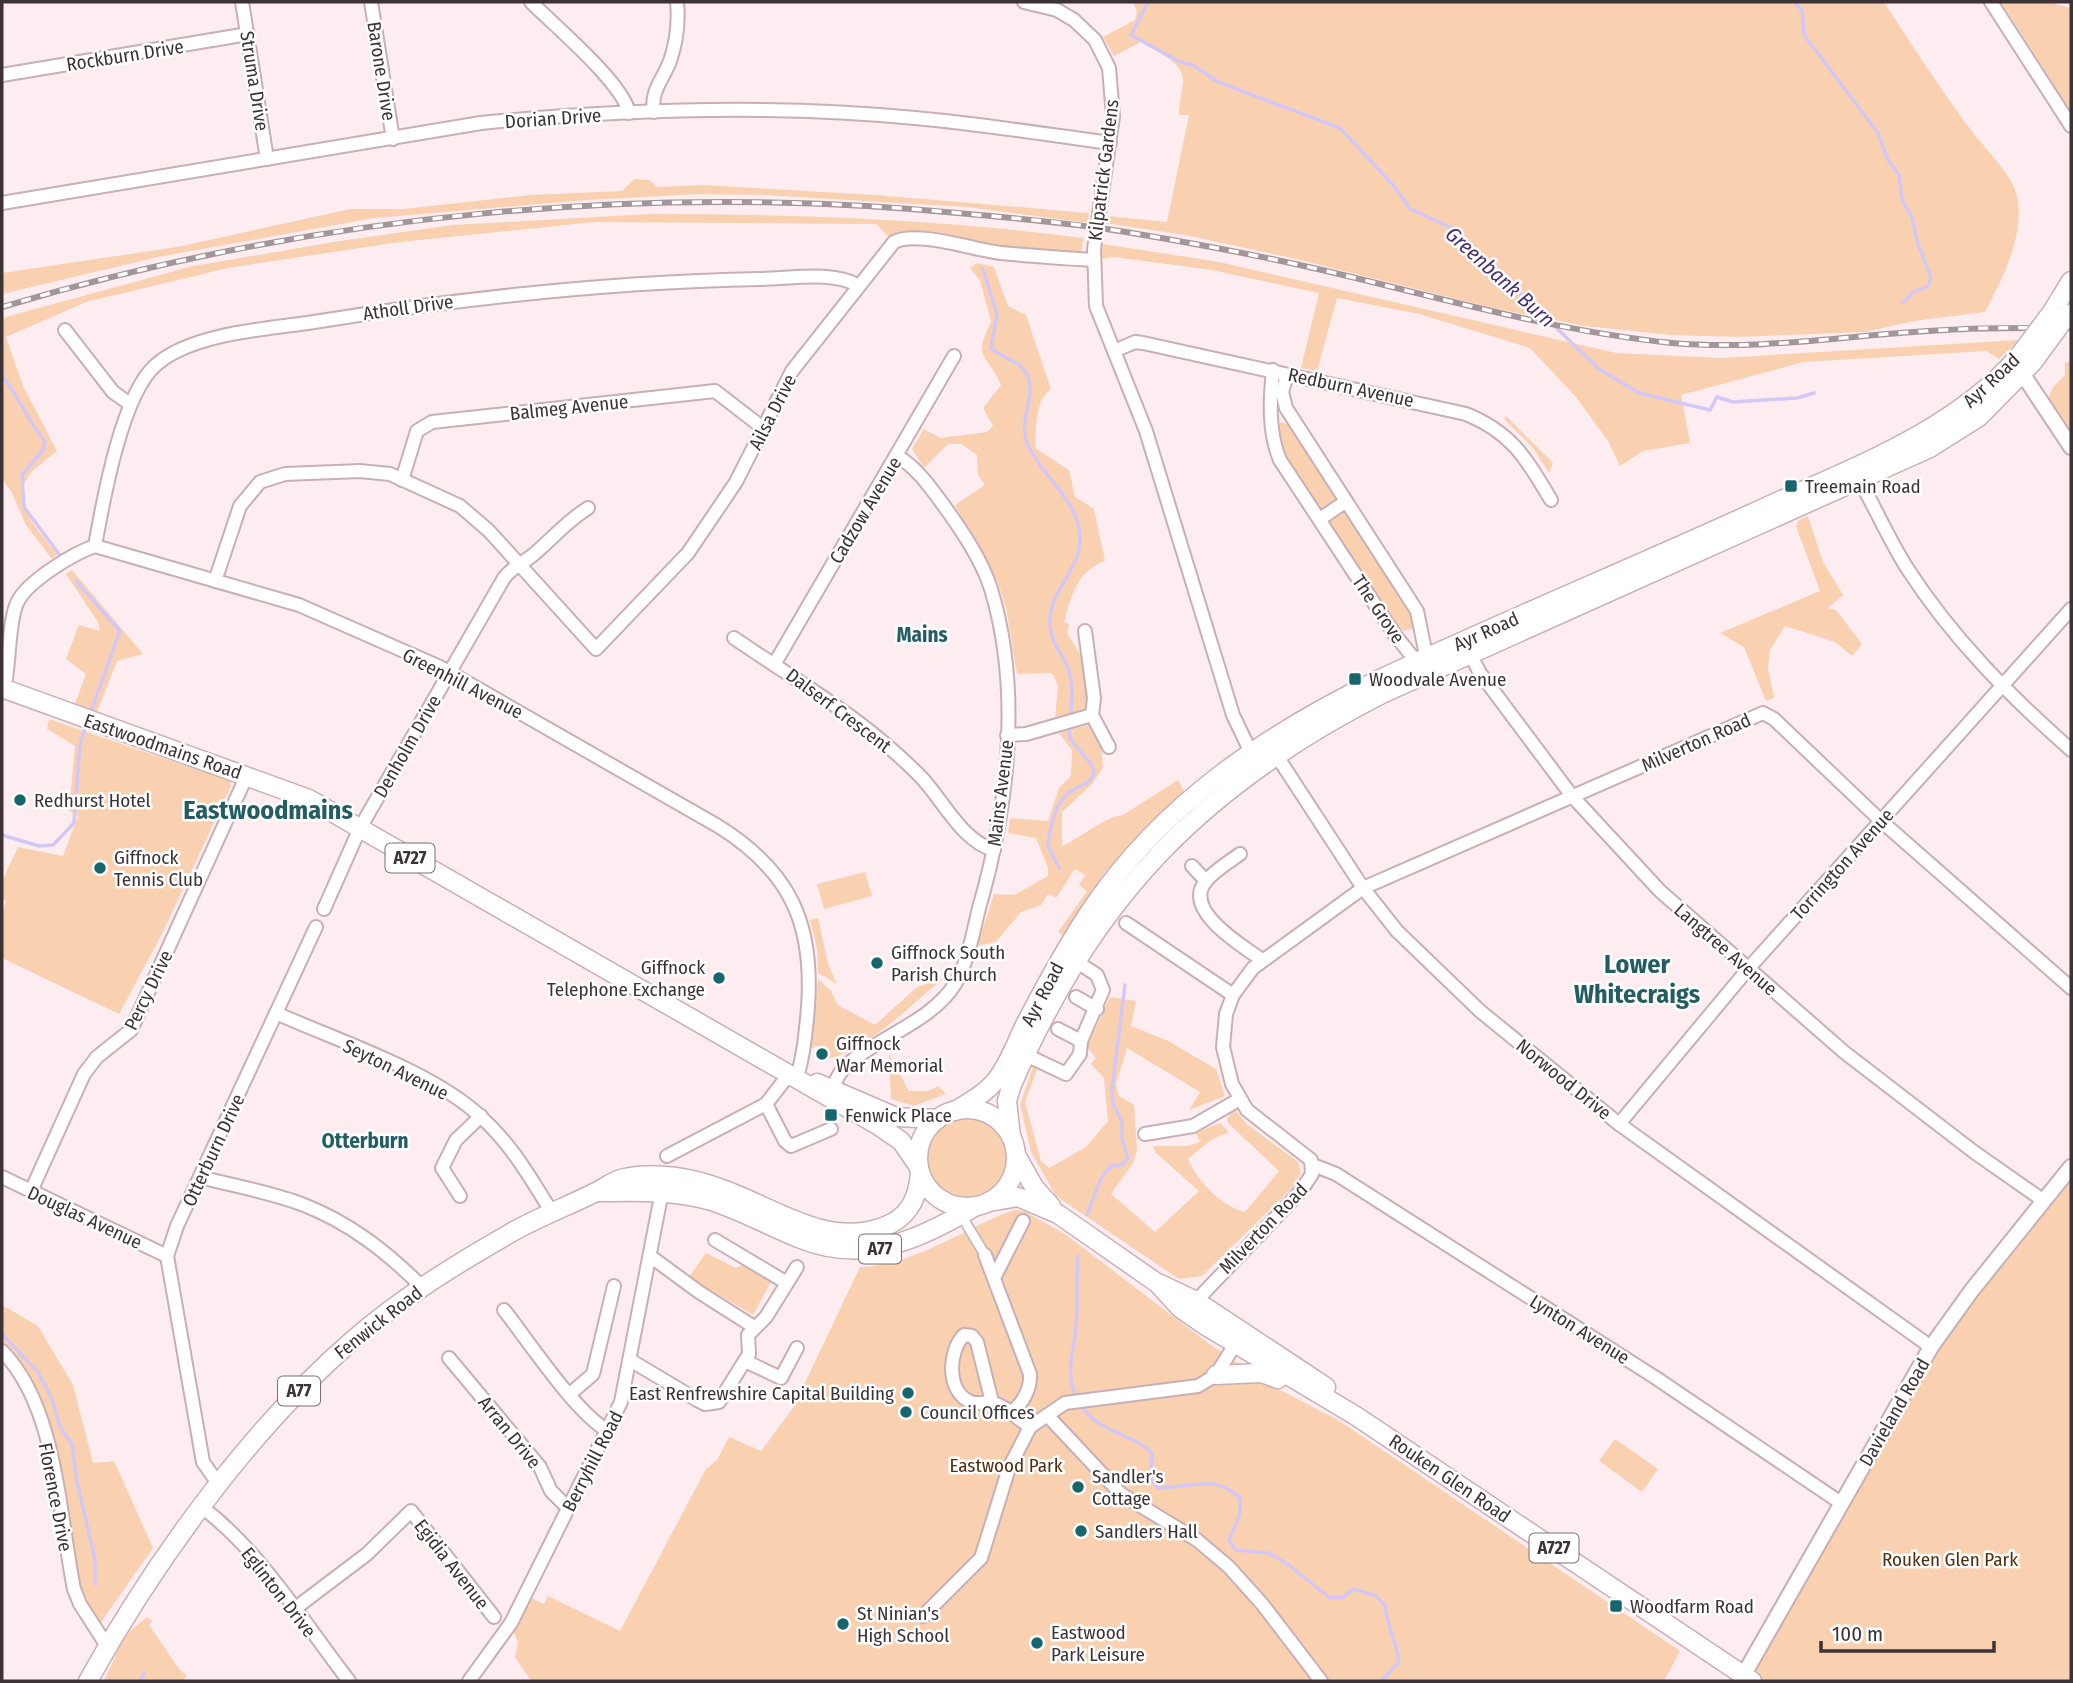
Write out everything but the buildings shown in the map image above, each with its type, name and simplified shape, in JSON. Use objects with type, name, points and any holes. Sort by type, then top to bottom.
[{"type":"main road","name":"Ayr Road","points":[[955,1111],[997,1080],[1054,970],[1107,888],[1145,842],[1192,795],[1271,748],[1330,704],[1565,604],[1926,440],[1966,405],[2022,363],[2064,312],[2071,281]]},
{"type":"main road","name":"Eastwoodmains Road","points":[[3,688],[87,721],[309,799],[830,1093],[894,1135],[909,1150],[920,1170]]},
{"type":"main road","name":"Ayr Road","points":[[1014,1146],[1007,1101],[1026,1055],[1077,962],[1125,891],[1155,855],[1254,759]]},
{"type":"main road","name":"Eastwoodmains Road","points":[[830,1093],[896,1116],[938,1118]]},
{"type":"main road","points":[[955,1111],[984,1112],[999,1121],[1014,1146],[1010,1182],[975,1208],[956,1206],[943,1200],[931,1191],[920,1170],[922,1140],[938,1118],[955,1111]]},
{"type":"main road","name":"Rouken Glen Road","points":[[1014,1146],[1034,1186],[1058,1214]]},
{"type":"main road","name":"Fenwick Road","points":[[663,1184],[687,1179],[722,1189],[817,1229],[855,1234],[890,1225],[907,1212],[916,1198],[920,1170]]},
{"type":"main road","name":"Fenwick Road","points":[[88,1681],[140,1594],[219,1485],[263,1431],[324,1366],[422,1287],[466,1258],[551,1211],[626,1177],[663,1184],[810,1242],[852,1251],[894,1246],[975,1208]]},
{"type":"main road","name":"Rouken Glen Road","points":[[975,1208],[1018,1197],[1058,1214],[1157,1283],[1196,1301],[1239,1338],[1327,1399],[1745,1679]]},
{"type":"main road","name":"Rouken Glen Road","points":[[1157,1283],[1180,1308],[1320,1382],[1356,1416]]},
{"type":"main road","points":[[1216,1375],[1262,1373],[1327,1399]]},
{"type":"street","name":"Struma Drive","points":[[242,2],[267,159]]},
{"type":"street","name":"Barone Drive","points":[[371,2],[393,139]]},
{"type":"street","points":[[531,2],[612,83],[625,100],[629,113]]},
{"type":"street","points":[[654,112],[653,96],[670,61],[678,35],[677,2]]},
{"type":"street","name":"Kilpatrick Gardens","points":[[1024,2],[1057,10],[1074,20],[1095,40],[1104,54],[1114,97],[1093,260]]},
{"type":"street","points":[[1991,2],[2071,126]]},
{"type":"street","name":"Rockburn Drive","points":[[2,75],[248,34]]},
{"type":"street","name":"Dorian Drive","points":[[2,203],[481,123],[629,113],[783,111],[915,118],[1110,144]]},
{"type":"street","name":"Ailsa Drive","points":[[521,564],[590,646],[599,648],[688,553],[736,482],[792,371],[886,250],[904,237],[1001,253],[1093,260]]},
{"type":"street","points":[[1093,260],[1096,306],[1146,431],[1233,715],[1254,759]]},
{"type":"street","name":"Atholl Drive","points":[[95,546],[130,404],[146,373],[175,352],[210,340],[448,301],[595,286],[840,278],[859,286]]},
{"type":"street","points":[[65,330],[113,392],[130,404]]},
{"type":"street","name":"Redburn Avenue","points":[[1115,351],[1135,342],[1143,343],[1428,403],[1481,419],[1523,452],[1551,500]]},
{"type":"street","name":"Cadzow Avenue","points":[[775,663],[954,356]]},
{"type":"street","points":[[2022,363],[2071,447]]},
{"type":"street","name":"The Grove","points":[[1273,370],[1273,443],[1280,460],[1424,664]]},
{"type":"street","name":"The Grove","points":[[1287,374],[1282,392],[1286,408],[1417,611],[1424,664]]},
{"type":"street","name":"Balmeg Avenue","points":[[402,480],[417,431],[432,422],[715,391],[763,428]]},
{"type":"street","name":"Mains Avenue","points":[[830,1093],[849,1063],[905,1028],[953,987],[966,956],[994,849],[1007,735],[1006,662],[991,589],[983,570],[938,498],[906,461],[897,456]]},
{"type":"street","points":[[215,581],[240,506],[260,482],[285,474],[359,471],[390,474],[460,506],[521,564]]},
{"type":"street","points":[[1856,474],[1907,568],[1953,631],[2002,686],[2071,750]]},
{"type":"street","points":[[1320,519],[1345,502]]},
{"type":"street","name":"Denholm Drive","points":[[360,828],[504,578],[512,568],[521,564],[562,526],[588,508]]},
{"type":"street","points":[[3,688],[17,603],[29,587],[78,552],[95,546]]},
{"type":"street","name":"Greenhill Avenue","points":[[95,546],[299,605],[449,671],[750,847],[773,870],[798,912],[810,960],[806,1027],[794,1075]]},
{"type":"street","name":"Torrington Avenue","points":[[1619,1124],[1748,969],[2071,609]]},
{"type":"street","points":[[1085,631],[1094,698],[1092,715],[1109,747]]},
{"type":"street","name":"Dalserf Crescent","points":[[734,638],[841,707],[886,743],[941,798],[973,841],[994,849]]},
{"type":"street","name":"Langtree Avenue","points":[[1467,647],[1572,796],[1651,882],[1844,1052],[1974,1152],[2044,1201]]},
{"type":"street","name":"Milverton Road","points":[[1196,1301],[1308,1183],[1313,1165],[1306,1153],[1255,1116],[1240,1099],[1232,1084],[1223,1047],[1226,1014],[1233,995],[1262,960],[1363,888],[1763,713],[1774,719],[1881,821],[2071,988]]},
{"type":"street","points":[[1007,735],[1026,734],[1092,715]]},
{"type":"street","name":"Norwood Drive","points":[[1271,748],[1363,888],[1397,931],[1471,1002],[1619,1124],[1931,1347]]},
{"type":"street","name":"Percy Drive","points":[[30,1191],[84,1074],[97,1057],[131,1030],[247,775]]},
{"type":"street","name":"Otterburn Drive","points":[[167,1256],[200,1177],[360,828]]},
{"type":"street","points":[[1240,854],[1206,881],[1201,890],[1203,911],[1215,924],[1262,960]]},
{"type":"street","points":[[1192,866],[1206,881]]},
{"type":"street","points":[[1126,923],[1233,995]]},
{"type":"street","points":[[1026,1055],[1066,1074],[1080,1054],[1081,1041],[1097,1009],[1103,990],[1097,975],[1077,962],[1054,970]]},
{"type":"street","points":[[1202,993],[1211,981]]},
{"type":"street","points":[[1076,997],[1097,1009]]},
{"type":"street","name":"Seyton Avenue","points":[[276,1013],[453,1095],[481,1116],[516,1154],[551,1211]]},
{"type":"street","points":[[1058,1029],[1081,1041]]},
{"type":"street","points":[[667,1156],[766,1104],[794,1075]]},
{"type":"street","points":[[1145,1134],[1193,1126],[1240,1099]]},
{"type":"street","points":[[766,1104],[785,1141],[792,1146],[831,1129]]},
{"type":"street","points":[[460,1196],[442,1168],[456,1140],[481,1116]]},
{"type":"street","name":"Lynton Avenue","points":[[1313,1165],[1336,1174],[1656,1378],[1841,1503]]},
{"type":"street","name":"Davieland Road","points":[[1745,1679],[1841,1503],[1931,1347],[1972,1290],[2071,1167]]},
{"type":"street","name":"Douglas Avenue","points":[[2,1177],[167,1256]]},
{"type":"street","points":[[200,1177],[303,1204],[347,1225],[389,1255],[422,1287]]},
{"type":"street","name":"Berryhill Road","points":[[469,1681],[511,1623],[621,1402],[663,1184]]},
{"type":"street","points":[[975,1208],[985,1255],[1030,1374],[1028,1389],[1017,1408],[1009,1413]]},
{"type":"street","points":[[995,1276],[1023,1221]]},
{"type":"street","points":[[715,1240],[787,1283]]},
{"type":"street","points":[[167,1256],[203,1462],[219,1485]]},
{"type":"street","points":[[650,1256],[699,1292],[754,1327]]},
{"type":"street","points":[[629,1360],[705,1404],[723,1398],[749,1354],[748,1335],[766,1317],[797,1267]]},
{"type":"street","points":[[570,1394],[593,1374],[614,1286]]},
{"type":"street","points":[[504,1310],[594,1423],[608,1431]]},
{"type":"street","points":[[992,1402],[977,1342],[972,1336],[964,1335],[951,1356],[958,1388],[963,1397],[973,1403],[992,1402],[1030,1427]]},
{"type":"street","points":[[923,1616],[932,1603],[981,1558],[1009,1468],[1030,1427],[1077,1400],[1198,1386],[1216,1375],[1239,1338]]},
{"type":"street","points":[[745,1361],[781,1378],[797,1348]]},
{"type":"street","name":"Florence Drive","points":[[2,1351],[14,1364],[35,1404],[54,1474],[74,1589],[80,1604],[107,1646]]},
{"type":"street","name":"Arran Drive","points":[[449,1357],[540,1467],[551,1491],[568,1508]]},
{"type":"street","points":[[1047,1415],[1121,1494],[1196,1540],[1229,1567],[1264,1605],[1321,1681]]},
{"type":"street","name":"Eglinton Drive","points":[[203,1508],[225,1526],[349,1681]]},
{"type":"street","name":"Egidia Avenue","points":[[293,1609],[367,1554],[411,1511],[494,1617]]},
{"type":"green space","points":[[1133,2],[1884,2],[1948,99],[2011,181],[2018,201],[2019,215],[2014,244],[1985,312],[1914,321],[1865,332],[1739,337],[1670,335],[1585,326],[1488,307],[1292,258],[1185,235],[1105,223],[1107,216],[1167,222],[1189,115],[1179,115],[1183,82],[1174,63],[1141,42],[1114,56],[1103,37],[1135,20],[1137,12]]},
{"type":"green space","points":[[2001,2],[2048,2],[2071,8],[2071,112]]},
{"type":"green space","points":[[634,179],[649,180],[657,187],[702,185],[875,195],[1089,213],[1088,223],[967,207],[766,195],[700,194],[588,200],[374,218],[158,257],[2,294],[2,273],[177,247],[350,209],[403,209],[530,195],[622,191]]},
{"type":"green space","points":[[650,214],[867,219],[975,226],[1083,238],[1082,250],[1078,254],[891,239],[876,224],[595,222],[400,242],[228,268],[86,302],[6,337],[23,386],[57,451],[28,477],[22,498],[36,528],[57,554],[52,559],[26,525],[11,491],[2,479],[2,318],[193,266],[340,241],[453,225]]},
{"type":"green space","points":[[1103,244],[1219,262],[1616,353],[1722,358],[2019,340],[1999,359],[1986,351],[1804,362],[1681,395],[1690,443],[1643,451],[1620,466],[1608,441],[1576,397],[1530,348],[1419,314],[1337,298],[1317,371],[1301,368],[1319,293],[1212,270],[1114,257],[1101,259]]},
{"type":"green space","points":[[977,263],[994,267],[1008,306],[1026,315],[1051,389],[1039,407],[1035,448],[1069,470],[1075,497],[1094,509],[1105,561],[1088,571],[1077,585],[1064,622],[1069,624],[1067,633],[1080,654],[1090,711],[1055,720],[1058,686],[1052,673],[1017,674],[1006,608],[997,580],[955,505],[985,485],[978,475],[977,455],[961,444],[948,444],[924,468],[912,449],[924,429],[940,438],[987,432],[993,426],[983,408],[1001,385],[982,350],[991,322],[980,280],[970,268]]},
{"type":"green space","points":[[2071,361],[2071,447],[2045,406],[2053,387],[2065,375],[2065,363]]},
{"type":"green space","points":[[1506,416],[1553,463],[1549,473],[1533,448],[1504,419]]},
{"type":"green space","points":[[1281,422],[1289,425],[1338,498],[1321,510],[1281,449],[1277,427]]},
{"type":"green space","points":[[1345,510],[1417,621],[1412,629],[1404,631],[1394,626],[1326,522]]},
{"type":"green space","points":[[1808,516],[1823,562],[1843,595],[1828,608],[1836,610],[1862,644],[1852,656],[1835,642],[1785,626],[1770,650],[1768,668],[1774,698],[1766,701],[1744,647],[1720,633],[1820,591],[1796,526],[1799,520]]},
{"type":"green space","points":[[72,570],[143,654],[117,661],[97,712],[75,704],[86,674],[66,659],[79,625],[100,631],[98,622],[66,574]]},
{"type":"green space","name":"Giffnock Tennis Club","points":[[49,719],[230,781],[231,786],[163,932],[119,1014],[2,958],[2,911],[6,901],[2,898],[2,881],[18,847],[63,856],[78,816],[69,811],[75,746],[47,729]]},
{"type":"green space","points":[[1088,725],[1101,742],[1103,768],[1091,785],[1062,812],[1062,846],[1109,819],[1123,815],[1178,780],[1185,793],[1105,872],[1063,935],[1058,932],[1087,891],[1079,885],[1085,875],[1075,869],[1056,898],[1048,894],[1041,905],[1021,912],[996,942],[977,946],[994,894],[1014,895],[1048,876],[1048,868],[1036,838],[1008,833],[1010,818],[1048,821],[1059,788],[1071,776],[1072,750],[1059,733]]},
{"type":"green space","points":[[865,872],[872,896],[824,909],[817,884]]},
{"type":"green space","points":[[818,918],[828,964],[837,984],[818,973],[817,948],[810,920]]},
{"type":"green space","points":[[944,978],[887,1026],[855,1048],[825,1059],[828,1053],[818,1046],[812,1048],[818,979],[831,991],[838,1005],[875,1025],[917,987]]},
{"type":"green space","points":[[1110,997],[1136,1001],[1131,1026],[1168,1041],[1216,1069],[1225,1096],[1189,1110],[1200,1092],[1127,1048],[1116,1084],[1119,1096],[1134,1105],[1137,1150],[1133,1163],[1111,1194],[1155,1232],[1199,1191],[1156,1153],[1153,1146],[1187,1146],[1200,1142],[1196,1133],[1220,1123],[1229,1132],[1211,1140],[1188,1159],[1197,1176],[1211,1192],[1227,1204],[1245,1212],[1279,1171],[1228,1123],[1227,1118],[1235,1110],[1247,1124],[1298,1162],[1301,1173],[1292,1188],[1202,1276],[1179,1279],[1056,1196],[1031,1152],[1020,1104],[1033,1067],[1038,1067],[1025,1102],[1041,1161],[1049,1168],[1086,1147],[1108,1121],[1104,1078],[1091,1064],[1096,1058],[1087,1047]]},
{"type":"green space","points":[[889,1054],[909,1091],[928,1091],[938,1086],[946,1094],[914,1106],[891,1099]]},
{"type":"green space","points":[[967,1115],[990,1122],[1002,1134],[1009,1157],[1002,1180],[990,1192],[967,1199],[944,1192],[932,1180],[925,1157],[932,1134],[944,1122]]},
{"type":"green space","name":"Rouken Glen Park","points":[[2071,1167],[2071,1681],[1752,1681],[1743,1676],[1931,1347]]},
{"type":"green space","name":"Eastwood Park","points":[[1014,1210],[1024,1211],[1065,1234],[1208,1343],[1274,1387],[1338,1420],[1680,1651],[1664,1681],[531,1681],[515,1657],[518,1642],[512,1628],[531,1598],[544,1604],[548,1596],[620,1631],[706,1469],[717,1460],[729,1437],[761,1451],[793,1408],[860,1267],[881,1265],[920,1253]]},
{"type":"green space","points":[[706,1253],[736,1268],[742,1265],[771,1282],[753,1315],[689,1277]]},
{"type":"green space","points":[[2,1305],[38,1326],[73,1385],[93,1463],[114,1461],[153,1548],[99,1625],[83,1602],[75,1582],[63,1486],[49,1422],[22,1365],[2,1341]]},
{"type":"green space","points":[[1615,1439],[1658,1469],[1642,1492],[1599,1461]]},
{"type":"green space","points":[[147,1617],[152,1621],[149,1625],[179,1669],[187,1676],[183,1681],[104,1681],[125,1635]]},
{"type":"waterway","name":"Greenbank Burn","points":[[1148,2],[1131,35],[1180,62],[1193,65],[1218,82],[1340,128],[1394,186],[1410,209],[1454,229],[1599,369],[1639,393],[1710,410],[1717,397],[1733,402],[1797,398],[1814,393]]},
{"type":"waterway","name":"Greenbank Burn","points":[[1794,2],[1802,10],[1804,35],[1878,133],[1888,160],[1899,175],[1902,200],[1912,217],[1917,241],[1931,278],[1928,286],[1913,292],[1903,303]]},
{"type":"waterway","points":[[983,269],[997,314],[991,348],[1017,363],[1028,377],[1030,394],[1024,428],[1028,445],[1068,503],[1079,528],[1078,553],[1054,601],[1050,621],[1055,643],[1071,676],[1070,719]]},
{"type":"waterway","points":[[2,376],[45,441],[43,450],[22,475],[24,507],[59,554]]},
{"type":"waterway","points":[[76,581],[120,631],[90,714]]},
{"type":"waterway","points":[[2,835],[39,846],[53,845],[74,823],[80,745],[86,725]]},
{"type":"waterway","points":[[1059,868],[1048,846],[1056,811],[1067,794],[1094,774],[1089,761],[1071,740],[1069,726]]},
{"type":"waterway","points":[[1087,1215],[1101,1178],[1111,1166],[1122,1165],[1128,1158],[1122,1139],[1122,1122],[1113,1103],[1112,1089],[1125,985]]},
{"type":"waterway","points":[[1077,1398],[1070,1372],[1076,1328],[1078,1256]]},
{"type":"waterway","points":[[2,1334],[38,1372],[52,1399],[60,1427],[72,1444],[77,1482],[95,1559],[95,1584]]},
{"type":"waterway","points":[[1081,1405],[1096,1421],[1152,1453],[1151,1479],[1158,1488],[1211,1484],[1230,1490],[1240,1498],[1240,1514],[1229,1540],[1236,1550],[1268,1553],[1286,1563],[1330,1598],[1343,1597],[1354,1589],[1376,1596],[1385,1605],[1399,1662],[1381,1681]]},
{"type":"waterway","points":[[140,1681],[144,1673]]},
{"type":"railway","points":[[2,307],[120,275],[239,249],[360,228],[481,214],[603,205],[726,202],[848,205],[969,214],[1106,229],[1298,265],[1540,322],[1672,343],[1741,345],[1961,329],[2071,328]]},
{"type":"place","name":"Treemain Road","points":[[1791,486]]},
{"type":"place","name":"Woodvale Avenue","points":[[1355,679]]},
{"type":"place","name":"Redhurst Hotel","points":[[20,800]]},
{"type":"place","name":"Giffnock Tennis Club","points":[[100,868]]},
{"type":"place","name":"Giffnock South Parish Church","points":[[877,963]]},
{"type":"place","name":"Giffnock Telephone Exchange","points":[[719,978]]},
{"type":"place","name":"Giffnock War Memorial","points":[[822,1054]]},
{"type":"place","name":"Fenwick Place","points":[[831,1115]]},
{"type":"place","name":"East Renfrewshire Capital Building","points":[[908,1393]]},
{"type":"place","name":"Council Offices","points":[[906,1412]]},
{"type":"place","name":"Sandler's Cottage","points":[[1078,1487]]},
{"type":"place","name":"Sandlers Hall","points":[[1081,1531]]},
{"type":"place","name":"Woodfarm Road","points":[[1616,1606]]},
{"type":"place","name":"St Ninian's High School","points":[[843,1624]]},
{"type":"place","name":"Eastwood Park Leisure","points":[[1037,1643]]},
{"type":"district","name":"Mains","points":[[922,635]]},
{"type":"district","name":"Eastwoodmains","points":[[268,810]]},
{"type":"district","name":"Lower Whitecraigs","points":[[1637,979]]},
{"type":"district","name":"Otterburn","points":[[365,1141]]}]
